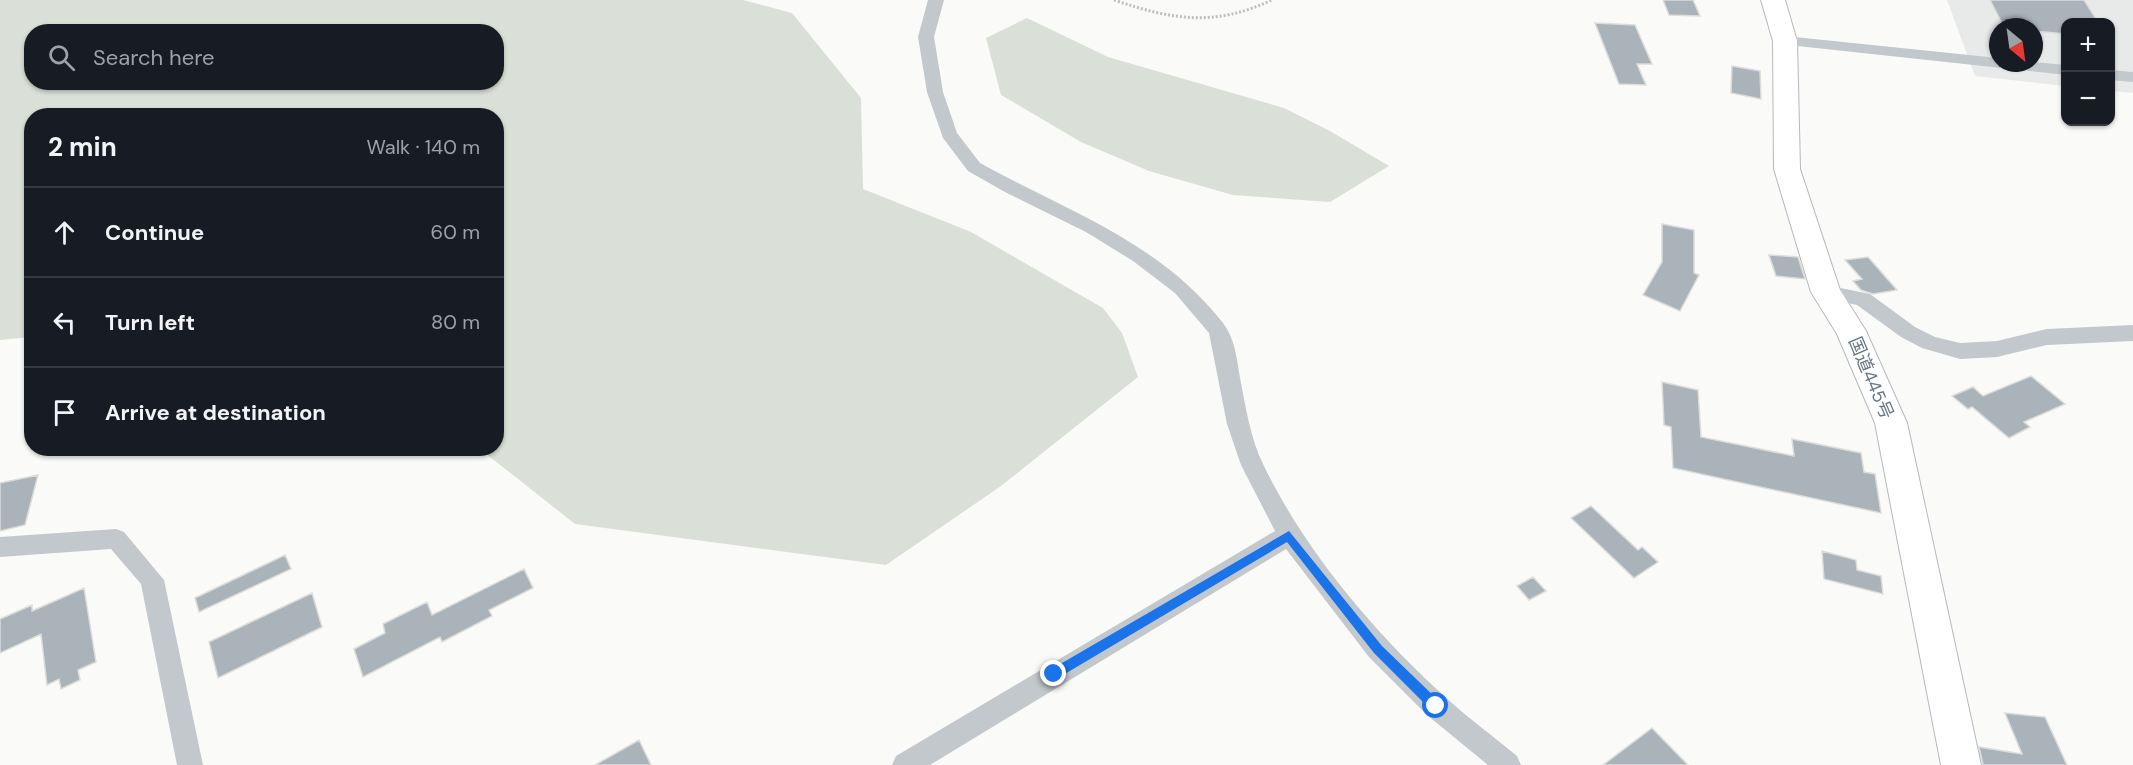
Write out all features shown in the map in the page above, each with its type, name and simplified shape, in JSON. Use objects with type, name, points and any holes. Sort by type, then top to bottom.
[{"type":"highway","name":"国道445号","points":[[1773,0],[1785,41],[1787,169],[1826,292],[1851,331],[1891,423],[1961,765]]},
{"type":"street","points":[[936,0],[926,37],[935,92],[949,134],[974,167],[1011,188],[1093,227],[1140,256],[1182,288],[1218,330],[1224,347],[1238,424],[1252,465],[1289,535],[1378,649],[1436,706],[1508,765]]},
{"type":"street","points":[[1785,41],[2061,69]]},
{"type":"street","points":[[2115,75],[2133,77]]},
{"type":"street","points":[[1826,292],[1863,299],[1908,332],[1929,343],[1960,351],[1997,349],[2047,337],[2133,333]]},
{"type":"street","points":[[905,765],[1289,535]]},
{"type":"street","points":[[0,547],[116,539],[124,547],[152,580],[190,765]]},
{"type":"path","points":[[1114,0],[1144,11],[1200,21],[1251,11],[1272,0]]},
{"type":"shaded area","points":[[0,0],[743,0],[792,13],[861,98],[863,189],[971,232],[1103,308],[1122,333],[1138,377],[1001,486],[886,565],[575,524],[489,456],[504,456],[504,108],[24,108],[24,338],[0,340]]},
{"type":"shaded area","points":[[1947,0],[2133,0],[2133,93],[2115,91],[2115,18],[2061,18],[2061,86],[1975,76]]},
{"type":"shaded area","points":[[1027,18],[1108,57],[1284,108],[1330,131],[1389,166],[1330,202],[1233,195],[1149,171],[1081,142],[1001,95],[986,38]]},
{"type":"building","points":[[1663,0],[1693,0],[1700,16],[1669,15]]},
{"type":"building","points":[[1990,0],[2084,0],[2095,18],[2061,18],[2061,34],[2043,32],[2043,18],[1999,18]]},
{"type":"building","points":[[1595,23],[1635,25],[1652,64],[1637,64],[1646,85],[1619,84]]},
{"type":"building","points":[[1732,66],[1760,71],[1761,99],[1731,93]]},
{"type":"building","points":[[1662,224],[1694,230],[1694,273],[1699,275],[1680,311],[1643,295],[1662,262]]},
{"type":"building","points":[[1769,255],[1798,257],[1805,279],[1776,276]]},
{"type":"building","points":[[1868,257],[1897,290],[1873,294],[1861,290],[1853,281],[1862,279],[1845,260]]},
{"type":"building","points":[[2031,376],[2065,404],[2024,422],[2030,427],[2009,438],[1972,407],[1968,409],[1952,396],[1973,387],[1983,396]]},
{"type":"building","points":[[1662,382],[1698,390],[1701,437],[1794,456],[1792,439],[1861,453],[1864,472],[1875,474],[1881,513],[1673,468],[1671,427],[1664,425]]},
{"type":"building","points":[[38,475],[25,525],[0,531],[0,483]]},
{"type":"building","points":[[1591,506],[1638,550],[1642,547],[1658,562],[1634,578],[1571,518]]},
{"type":"building","points":[[1822,551],[1856,560],[1857,570],[1881,576],[1883,594],[1824,579]]},
{"type":"building","points":[[285,555],[291,569],[199,612],[195,598]]},
{"type":"building","points":[[524,569],[533,588],[489,610],[492,616],[442,642],[440,637],[363,677],[354,649],[385,633],[383,624],[427,602],[432,615]]},
{"type":"building","points":[[1533,577],[1546,591],[1529,600],[1517,586]]},
{"type":"building","points":[[84,588],[96,662],[78,670],[80,680],[61,689],[59,679],[47,685],[41,634],[0,653],[0,619],[32,605],[32,611]]},
{"type":"building","points":[[312,593],[322,627],[218,678],[209,642]]},
{"type":"building","points":[[2005,713],[2045,717],[2067,765],[1983,765],[1979,747],[2022,754]]},
{"type":"building","points":[[1652,728],[1688,765],[1603,765]]},
{"type":"building","points":[[639,740],[651,765],[595,765]]},
{"type":"route","points":[[1054,674],[1289,535],[1378,649],[1436,706]]}]
